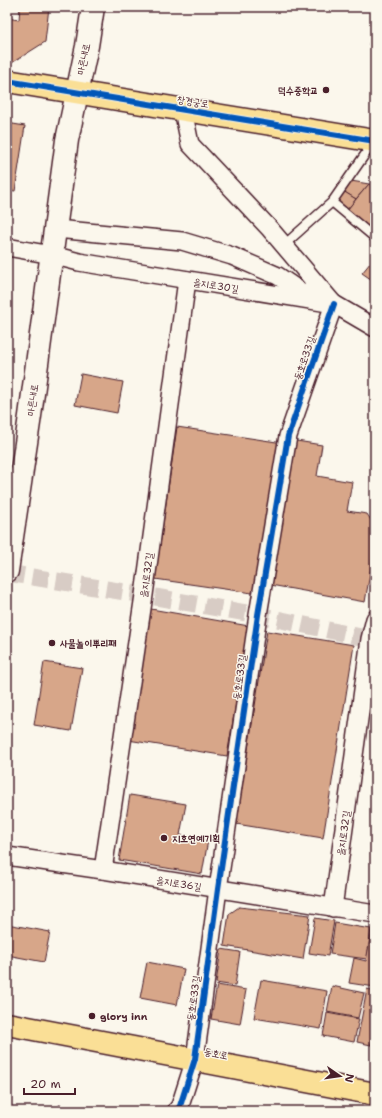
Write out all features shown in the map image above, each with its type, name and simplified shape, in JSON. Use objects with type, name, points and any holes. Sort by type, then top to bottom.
[{"type":"main road","name":"마른내로","points":[[7,571],[30,416],[67,140],[93,7]]},
{"type":"main road","name":"창경궁로","points":[[7,81],[375,141]]},
{"type":"main road","name":"동호로","points":[[7,1024],[375,1094]]},
{"type":"street","name":"창경궁로","points":[[184,110],[190,144],[284,245],[334,304]]},
{"type":"street","points":[[56,229],[182,241],[232,256],[278,276],[300,291],[334,304]]},
{"type":"street","name":"을지로30길","points":[[7,247],[52,255],[79,262],[334,304],[375,328]]},
{"type":"street","name":"을지로32길","points":[[103,870],[144,595],[187,280]]},
{"type":"street","name":"동호로33길","points":[[176,1111],[180,1106],[195,1060],[218,889],[259,608],[288,436],[334,304]]},
{"type":"street","name":"을지로32길","points":[[333,908],[370,639],[375,619]]},
{"type":"street","name":"을지로36길","points":[[7,856],[375,914]]},
{"type":"lane","points":[[284,245],[332,202],[375,141]]},
{"type":"lane","points":[[332,202],[375,238]]},
{"type":"building","points":[[20,7],[49,7],[45,42],[7,66],[7,18],[19,20]]},
{"type":"building","points":[[375,7],[375,46],[369,45]]},
{"type":"building","points":[[7,123],[25,126],[15,191],[7,190]]},
{"type":"building","points":[[351,181],[369,184],[356,199],[343,191]]},
{"type":"building","points":[[369,184],[375,185],[375,235],[346,211]]},
{"type":"building","points":[[343,191],[356,199],[346,211],[335,202]]},
{"type":"building","points":[[375,257],[375,282],[362,273]]},
{"type":"building","points":[[81,374],[123,382],[117,413],[75,405]]},
{"type":"building","points":[[177,427],[283,443],[259,594],[155,579]]},
{"type":"building","points":[[290,440],[322,445],[317,476],[352,482],[347,511],[367,514],[375,526],[375,544],[365,602],[265,584]]},
{"type":"building","points":[[151,609],[249,626],[227,756],[128,740]]},
{"type":"building","points":[[267,631],[354,645],[323,838],[236,824]]},
{"type":"building","points":[[44,662],[82,668],[71,731],[34,725]]},
{"type":"building","points":[[130,795],[186,804],[180,835],[208,840],[202,874],[119,860]]},
{"type":"building","points":[[239,907],[310,915],[303,959],[224,946],[229,914]]},
{"type":"building","points":[[315,918],[334,921],[328,956],[309,953]]},
{"type":"building","points":[[335,923],[371,929],[367,959],[330,954]]},
{"type":"building","points":[[7,924],[50,932],[44,962],[7,955]]},
{"type":"building","points":[[372,929],[375,930],[375,987],[349,983],[354,958],[366,961]]},
{"type":"building","points":[[221,949],[240,952],[235,986],[216,983]]},
{"type":"building","points":[[147,962],[184,969],[177,1005],[140,998]]},
{"type":"building","points":[[261,980],[327,991],[321,1029],[254,1018]]},
{"type":"building","points":[[217,985],[246,990],[240,1024],[211,1019]]},
{"type":"building","points":[[332,986],[364,993],[358,1018],[327,1012]]},
{"type":"building","points":[[367,989],[375,991],[375,1022],[374,1021],[371,1045],[357,1042]]},
{"type":"building","points":[[327,1013],[359,1019],[354,1042],[323,1036]]},
{"type":"building","points":[[374,1021],[375,1022],[375,1046],[371,1045]]},
{"type":"building","points":[[59,1105],[99,1111],[58,1111]]},
{"type":"tunnel","points":[[7,573],[258,615],[375,640]]},
{"type":"cycle path","points":[[7,81],[375,141]]},
{"type":"cycle path","points":[[176,1111],[180,1106],[195,1059],[258,615],[288,436],[334,304]]},
{"type":"place","name":"덕수중학교","points":[[326,90]]},
{"type":"place","name":"사물놀이뿌리패","points":[[52,643]]},
{"type":"place","name":"지호연예기획","points":[[164,838]]},
{"type":"place","name":"glory inn","points":[[92,1016]]}]
